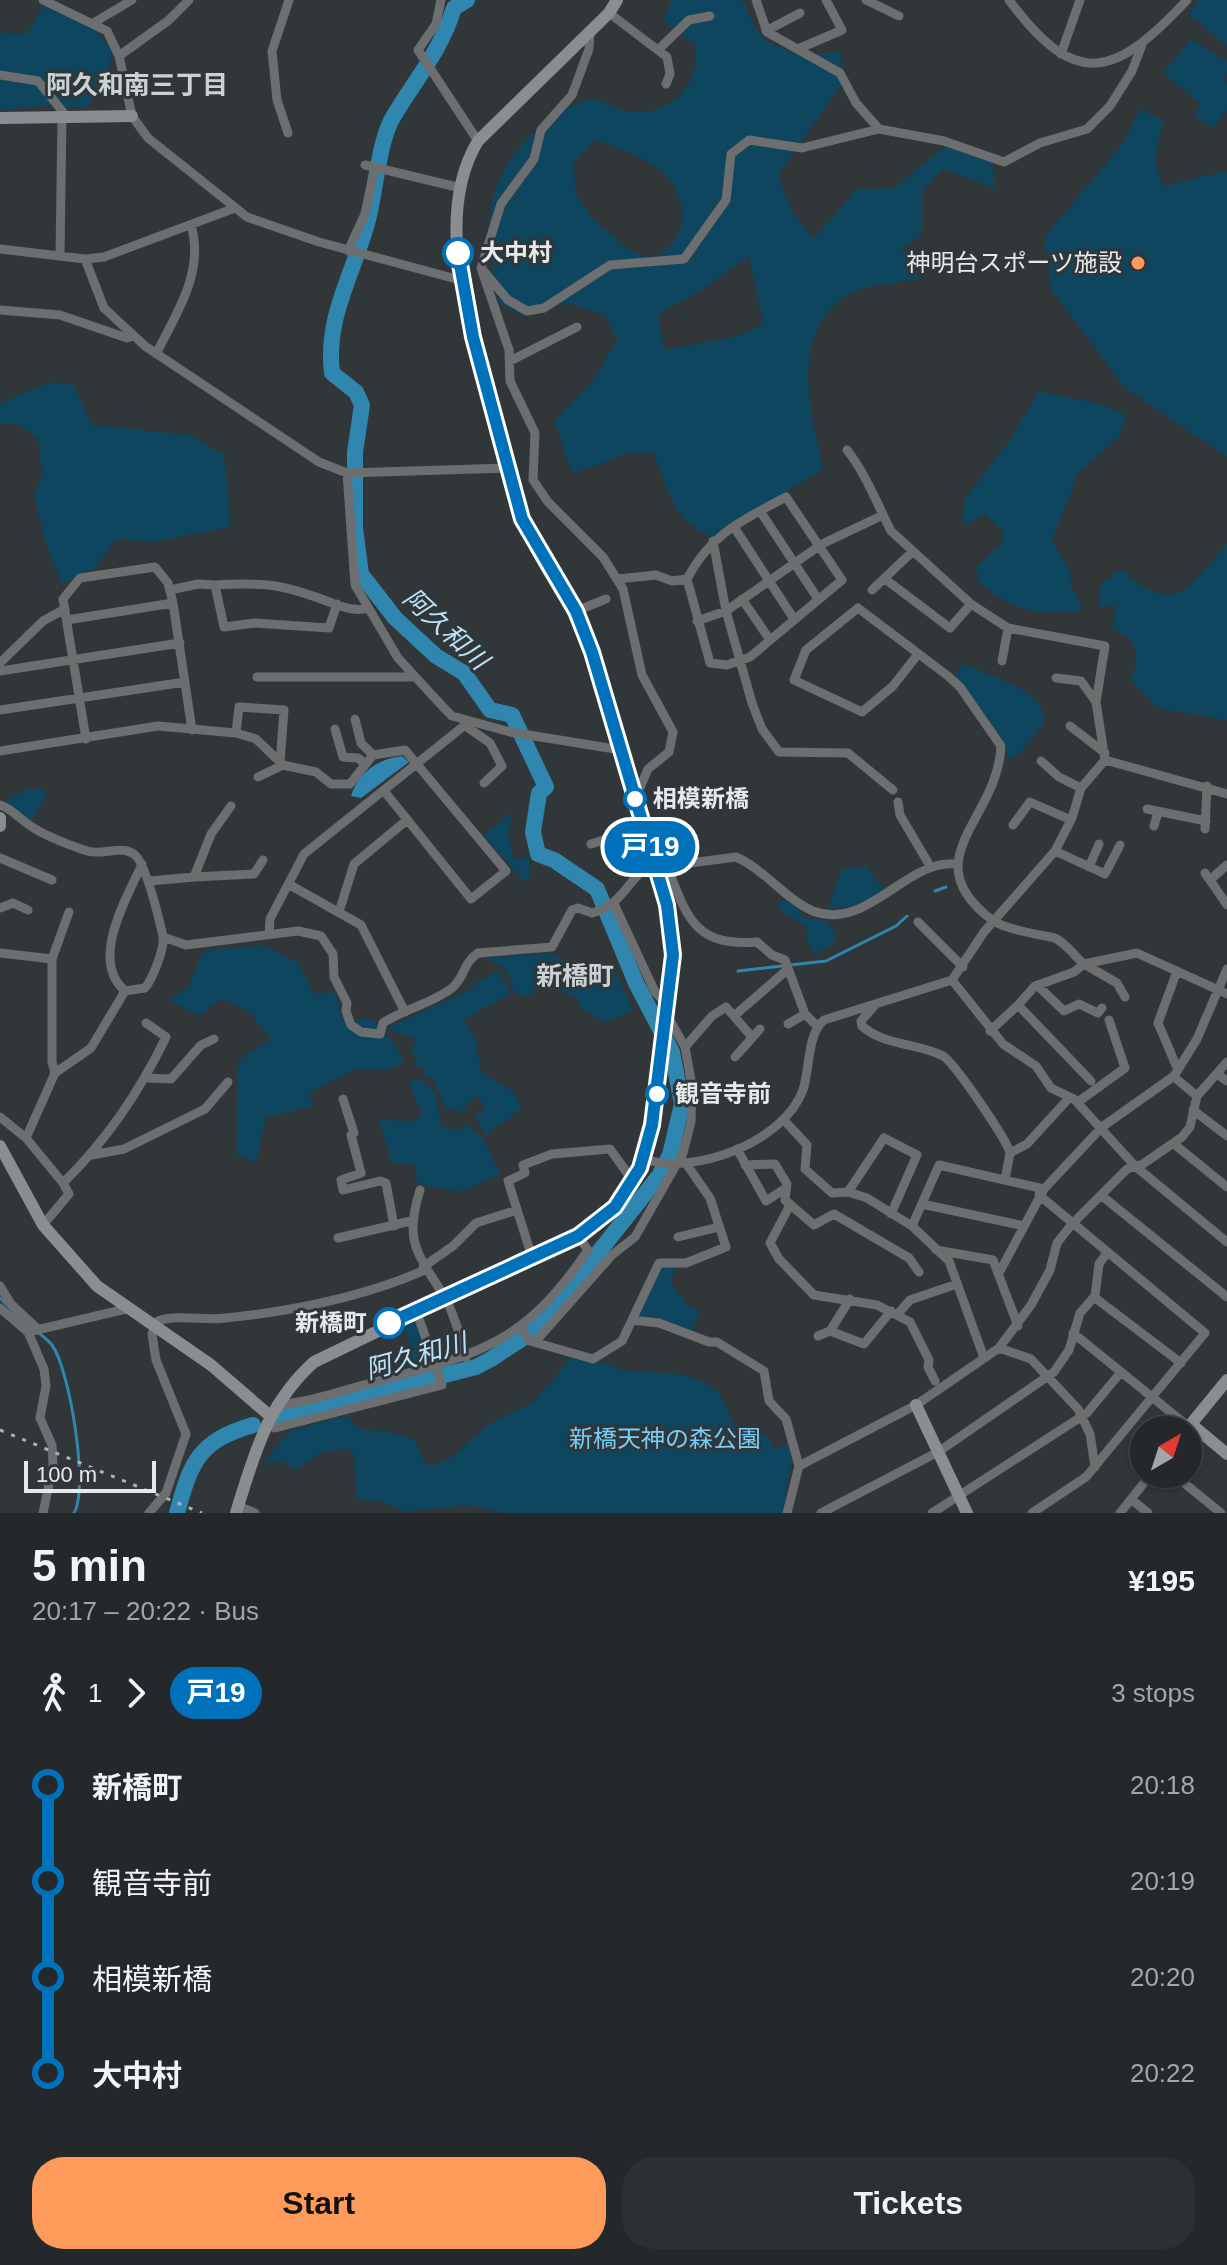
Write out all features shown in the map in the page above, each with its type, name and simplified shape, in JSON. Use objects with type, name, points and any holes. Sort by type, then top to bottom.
[{"type":"main road","points":[[237,1510],[270,1414],[314,1362],[416,1310],[578,1236],[605,1217],[650,1161],[667,1014],[671,925],[661,865],[644,827],[592,652],[576,611],[529,536],[508,468],[460,280],[458,251],[461,188],[468,158],[478,141],[609,13],[617,0]]},
{"type":"main road","points":[[0,118],[132,116]]},
{"type":"main road","points":[[0,818],[0,826]]},
{"type":"main road","points":[[0,1146],[43,1225],[97,1286],[153,1328],[211,1365],[270,1414]]},
{"type":"main road","points":[[1198,1416],[1227,1380]]},
{"type":"main road","points":[[916,1405],[967,1513]]},
{"type":"main road","points":[[1202,1436],[1227,1454]]},
{"type":"street","points":[[43,0],[95,22],[107,31],[119,56],[132,116],[161,150],[257,223],[460,280]]},
{"type":"street","points":[[95,22],[132,0]]},
{"type":"street","points":[[119,56],[169,20],[189,0]]},
{"type":"street","points":[[288,133],[277,100],[272,51],[289,0]]},
{"type":"street","points":[[441,0],[436,24],[418,50],[478,141]]},
{"type":"street","points":[[756,0],[766,31],[840,73],[856,103],[879,129]]},
{"type":"street","points":[[798,49],[842,30],[826,0]]},
{"type":"street","points":[[866,0],[899,16]]},
{"type":"street","points":[[1009,0],[1035,34],[1061,54],[1087,64],[1109,62],[1142,45],[1187,0]]},
{"type":"street","points":[[1061,54],[1080,0]]},
{"type":"street","points":[[609,13],[659,49],[671,63],[666,84]]},
{"type":"street","points":[[766,31],[800,13]]},
{"type":"street","points":[[659,49],[689,20],[710,16]]},
{"type":"street","points":[[590,32],[589,49],[572,95],[541,130],[534,159],[501,204],[481,268],[506,338],[510,381],[535,433],[532,470],[537,489],[603,557],[618,579],[628,600],[642,675],[669,720],[674,739],[664,757],[648,769],[635,799]]},
{"type":"street","points":[[481,268],[508,300],[527,311],[544,308],[610,265],[684,259],[726,200],[730,181],[727,165],[739,145],[749,140],[802,148],[879,129],[944,141],[1004,162],[1040,143],[1087,129],[1110,106],[1132,71],[1142,45]]},
{"type":"street","points":[[0,75],[38,81],[64,117],[60,255]]},
{"type":"street","points":[[354,252],[365,214],[370,166],[461,188]]},
{"type":"street","points":[[0,249],[85,259],[123,251],[235,208]]},
{"type":"street","points":[[156,354],[193,274],[196,253],[191,225]]},
{"type":"street","points":[[85,259],[104,308],[133,336],[319,462],[353,473],[508,468]]},
{"type":"street","points":[[0,310],[60,315],[127,338],[133,336]]},
{"type":"street","points":[[510,361],[577,327]]},
{"type":"street","points":[[650,1161],[678,1163],[758,1141],[784,1120],[802,1092],[817,1026],[824,1020],[952,980],[984,932],[1055,851],[1071,820],[1081,788],[1105,757],[1096,702],[1105,646],[1008,628],[971,604],[912,552],[881,516],[866,478],[847,450]]},
{"type":"street","points":[[353,473],[352,567],[355,585],[398,658],[414,677],[452,716],[469,724],[621,750]]},
{"type":"street","points":[[786,497],[842,580],[743,661],[727,665],[710,663],[687,579],[697,557],[713,541],[760,511],[786,497]]},
{"type":"street","points":[[760,511],[818,599]]},
{"type":"street","points":[[697,621],[726,611],[819,547],[881,516]]},
{"type":"street","points":[[734,527],[794,619]]},
{"type":"street","points":[[713,541],[726,611],[762,729],[779,752],[848,753],[893,790]]},
{"type":"street","points":[[872,590],[912,552]]},
{"type":"street","points":[[86,739],[63,599],[80,578],[155,567],[170,590],[173,603],[192,730]]},
{"type":"street","points":[[618,579],[656,575],[672,581],[687,579]]},
{"type":"street","points":[[885,579],[950,628],[971,604]]},
{"type":"street","points":[[170,590],[198,584],[268,582],[361,611],[368,608]]},
{"type":"street","points":[[215,585],[224,627],[254,623],[329,628],[337,604]]},
{"type":"street","points":[[576,611],[606,599]]},
{"type":"street","points":[[742,599],[770,640]]},
{"type":"street","points":[[0,663],[43,621],[66,614],[173,603]]},
{"type":"street","points":[[918,654],[893,686],[862,712],[794,680],[806,650],[858,608],[918,654],[960,687],[1001,746],[992,792],[961,848],[956,864],[958,882],[967,898],[995,923],[1053,937],[1084,964],[1117,983],[1125,997]]},
{"type":"street","points":[[1002,661],[1008,628]]},
{"type":"street","points":[[0,671],[180,643]]},
{"type":"street","points":[[257,677],[414,677]]},
{"type":"street","points":[[1056,678],[1081,681],[1096,702]]},
{"type":"street","points":[[0,710],[185,682]]},
{"type":"street","points":[[236,733],[239,707],[284,710],[281,764]]},
{"type":"street","points":[[355,719],[361,743],[373,755]]},
{"type":"street","points":[[269,934],[270,919],[304,854],[469,724]]},
{"type":"street","points":[[469,724],[490,743],[502,766],[484,783]]},
{"type":"street","points":[[0,751],[158,726],[236,733],[256,739],[281,764],[316,772],[331,784],[350,784],[373,755],[405,750],[506,871],[471,899],[385,792]]},
{"type":"street","points":[[1070,726],[1105,757],[1227,794]]},
{"type":"street","points":[[335,729],[343,757],[358,758],[364,763]]},
{"type":"street","points":[[1041,761],[1059,777],[1081,788]]},
{"type":"street","points":[[258,777],[281,764]]},
{"type":"street","points":[[1147,809],[1206,825],[1207,786]]},
{"type":"street","points":[[898,802],[900,815],[930,866]]},
{"type":"street","points":[[1013,825],[1030,802],[1071,820]]},
{"type":"street","points":[[0,805],[26,823],[88,851],[124,850],[132,853],[142,864],[150,881],[155,916],[163,937],[145,988],[125,991]]},
{"type":"street","points":[[194,877],[211,834],[231,806]]},
{"type":"street","points":[[1154,826],[1158,812]]},
{"type":"street","points":[[339,912],[354,864],[407,820]]},
{"type":"street","points":[[591,844],[644,827]]},
{"type":"street","points":[[1089,867],[1099,844]]},
{"type":"street","points":[[1055,851],[1105,874],[1120,845]]},
{"type":"street","points":[[163,937],[186,945],[309,932],[328,942],[334,977],[347,1003],[346,1011],[351,1025],[361,1032],[380,1034],[383,1023],[454,986],[468,959],[478,953],[552,947],[572,910],[578,908],[596,912],[613,905],[640,871],[661,865],[736,857],[811,910],[826,913],[867,905],[930,866],[956,864]]},
{"type":"street","points":[[0,858],[52,880]]},
{"type":"street","points":[[150,881],[254,874],[263,860]]},
{"type":"street","points":[[125,991],[111,972],[111,944],[142,864]]},
{"type":"street","points":[[661,865],[685,912],[698,928],[725,944],[757,942],[786,965],[805,1014],[817,1026]]},
{"type":"street","points":[[1227,865],[1208,876],[1227,905]]},
{"type":"street","points":[[290,885],[361,925],[405,1012]]},
{"type":"street","points":[[0,908],[13,903],[28,910]]},
{"type":"street","points":[[532,1341],[612,1255],[635,1237],[678,1163],[691,1122],[692,1086],[685,1047],[613,905]]},
{"type":"street","points":[[55,1073],[52,1062],[52,959],[69,912]]},
{"type":"street","points":[[918,922],[963,967]]},
{"type":"street","points":[[0,953],[52,959]]},
{"type":"street","points":[[990,1031],[1037,985],[1074,972],[1084,964],[1132,953],[1222,992]]},
{"type":"street","points":[[734,1016],[786,965]]},
{"type":"street","points":[[999,1273],[1042,1192],[1102,1127],[1176,1073],[1222,992],[1227,969]]},
{"type":"street","points":[[1177,971],[1158,1023],[1176,1073],[1197,1096]]},
{"type":"street","points":[[952,980],[990,1031],[1016,1054],[1036,1066],[1051,1088],[1074,1099],[1135,1166],[1227,1242]]},
{"type":"street","points":[[1037,985],[1064,1011],[1079,1004],[1098,1013],[1102,1008]]},
{"type":"street","points":[[26,1138],[55,1073],[91,1048],[125,991]]},
{"type":"street","points":[[877,1002],[861,1021],[862,1026],[885,1041],[932,1052],[953,1064],[1010,1153],[1005,1180]]},
{"type":"street","points":[[1018,1005],[1091,1081]]},
{"type":"street","points":[[685,1047],[712,1016],[726,1007],[756,1033],[735,1057]]},
{"type":"street","points":[[788,1024],[805,1014]]},
{"type":"street","points":[[1010,1153],[1027,1144],[1074,1099],[1125,1068],[1109,1020]]},
{"type":"street","points":[[63,1183],[92,1155],[147,1078],[166,1037],[146,1023]]},
{"type":"street","points":[[147,1078],[171,1079],[201,1045],[214,1039]]},
{"type":"street","points":[[799,1466],[916,1405],[938,1385],[999,1348],[1018,1326],[1050,1270],[1057,1243],[1072,1224],[1127,1169],[1174,1144],[1190,1127],[1197,1096],[1227,1062]]},
{"type":"street","points":[[1217,1074],[1227,1081]]},
{"type":"street","points":[[92,1155],[124,1149],[205,1109],[228,1082]]},
{"type":"street","points":[[343,1099],[354,1133],[351,1135],[361,1173],[341,1180],[343,1190],[380,1181],[386,1183],[394,1226]]},
{"type":"street","points":[[1193,1110],[1227,1136]]},
{"type":"street","points":[[0,1117],[26,1138],[69,1194],[43,1225]]},
{"type":"street","points":[[784,1120],[807,1145],[805,1169],[832,1193],[848,1192],[867,1198],[912,1226],[949,1261],[984,1358]]},
{"type":"street","points":[[848,1192],[884,1138],[917,1155],[891,1214]]},
{"type":"street","points":[[1174,1144],[1227,1187]]},
{"type":"street","points":[[532,1257],[514,1211],[508,1181],[525,1173],[523,1165],[552,1154],[610,1149],[633,1181]]},
{"type":"street","points":[[737,1149],[766,1201],[786,1188]]},
{"type":"street","points":[[521,1328],[532,1341],[593,1359],[622,1341],[659,1263],[686,1263],[721,1252],[726,1247],[710,1198],[678,1163]]},
{"type":"street","points":[[745,1165],[775,1164],[786,1188],[785,1200],[814,1225],[834,1214],[909,1258],[919,1272]]},
{"type":"street","points":[[912,1226],[939,1165],[1042,1192],[1072,1224],[1205,1333],[1086,1477],[1032,1513]]},
{"type":"street","points":[[420,1190],[411,1221],[414,1247],[444,1297],[466,1357]]},
{"type":"street","points":[[1102,1196],[1227,1297]]},
{"type":"street","points":[[922,1204],[1024,1226]]},
{"type":"street","points":[[790,1205],[770,1247],[814,1295],[850,1299],[894,1313],[910,1322],[938,1385]]},
{"type":"street","points":[[149,1513],[166,1493],[186,1434],[156,1360],[153,1328],[163,1319],[212,1319],[304,1307],[385,1286],[424,1268],[476,1223],[514,1211]]},
{"type":"street","points":[[338,1238],[411,1221]]},
{"type":"street","points":[[678,1237],[719,1227]]},
{"type":"street","points":[[416,1310],[437,1367],[442,1385],[275,1428],[270,1414],[437,1367],[466,1357],[521,1328],[554,1298],[588,1250],[578,1236]]},
{"type":"street","points":[[936,1250],[993,1260],[1018,1326]]},
{"type":"street","points":[[821,1513],[938,1452],[1048,1377],[1069,1350],[1080,1313],[1094,1297],[1099,1264],[1107,1253]]},
{"type":"street","points":[[830,1331],[864,1344],[910,1300],[957,1284]]},
{"type":"street","points":[[0,1286],[33,1331],[46,1377],[40,1418],[52,1445],[53,1465],[43,1513]]},
{"type":"street","points":[[1094,1297],[1181,1363]]},
{"type":"street","points":[[818,1336],[830,1331],[850,1299]]},
{"type":"street","points":[[0,1308],[33,1331],[126,1309]]},
{"type":"street","points":[[632,1320],[659,1323],[709,1342],[717,1342],[764,1371],[769,1401],[786,1419],[799,1466],[791,1512]]},
{"type":"street","points":[[1073,1333],[1175,1416]]},
{"type":"street","points":[[999,1348],[1031,1359],[1083,1416],[1090,1434],[1095,1467]]},
{"type":"street","points":[[932,1513],[960,1498],[1083,1416],[1121,1372]]},
{"type":"street","points":[[1120,1513],[1140,1488]]},
{"type":"street","points":[[1190,1488],[1221,1513]]},
{"type":"street","points":[[1131,1499],[1148,1513]]},
{"type":"street","points":[[237,1510],[255,1513]]},
{"type":"green space","points":[[671,0],[742,0],[758,31],[778,47],[804,53],[839,52],[846,78],[778,175],[790,208],[813,239],[856,190],[894,188],[948,144],[992,162],[995,189],[943,169],[922,192],[922,235],[902,249],[921,279],[851,293],[827,314],[815,334],[808,377],[813,424],[823,469],[713,537],[699,531],[680,514],[654,454],[629,453],[572,474],[554,422],[593,380],[617,341],[605,315],[566,303],[520,315],[498,301],[492,255],[490,220],[495,192],[512,158],[536,130],[567,108],[590,99],[629,112],[658,109],[680,95],[688,85],[696,60],[695,45],[664,22]],"holes":[[[595,140],[651,164],[672,183],[679,196],[682,211],[679,232],[655,258],[631,251],[593,219],[575,193],[574,161]],[[749,256],[763,324],[738,336],[664,350],[658,314],[704,289]]]},
{"type":"green space","points":[[1199,0],[1227,0],[1227,47],[1189,14]]},
{"type":"green space","points":[[45,5],[92,27],[113,51],[104,85],[86,108],[38,106],[0,110],[0,30],[5,34],[26,34]]},
{"type":"green space","points":[[1191,39],[1227,62],[1227,73],[1223,79],[1227,83],[1227,110],[1212,129],[1194,114],[1201,105],[1163,73]]},
{"type":"green space","name":"神明台スポーツ施設","points":[[1140,108],[1163,121],[1155,161],[1163,186],[1227,171],[1227,457],[1125,388],[1051,289],[1045,236],[1125,141]]},
{"type":"green space","points":[[50,382],[74,385],[92,425],[191,435],[224,455],[231,527],[153,542],[117,539],[93,570],[80,573],[63,585],[46,545],[34,495],[42,473],[38,438],[16,424],[0,424],[0,403]]},
{"type":"green space","points":[[1039,391],[1100,404],[1126,415],[1119,437],[1078,473],[1052,541],[1071,572],[1070,583],[1083,610],[1026,610],[991,592],[978,581],[976,567],[1004,541],[1003,532],[985,513],[967,525],[962,520],[964,500],[1009,441]]},
{"type":"green space","points":[[1227,543],[1227,720],[1157,708],[1131,680],[1136,662],[1135,649],[1128,638],[1112,628],[1116,606],[1098,607],[1101,585],[1121,569],[1155,592],[1180,592],[1202,573]]},
{"type":"green space","points":[[962,664],[1014,685],[1038,703],[1044,713],[1041,728],[1015,758],[1008,759],[1005,743],[954,676]]},
{"type":"green space","points":[[25,789],[42,789],[47,794],[31,821],[5,802]]},
{"type":"green space","points":[[513,811],[508,834],[514,859],[529,858],[530,879],[524,882],[483,836]]},
{"type":"green space","points":[[866,866],[885,891],[859,905],[828,909],[841,870]]},
{"type":"green space","points":[[783,899],[796,907],[803,918],[827,921],[835,934],[834,944],[814,955],[807,941],[806,927],[776,907]]},
{"type":"green space","points":[[264,945],[298,963],[314,994],[336,992],[342,1020],[373,1019],[397,1047],[404,1064],[386,1070],[353,1070],[309,1093],[314,1106],[266,1118],[256,1163],[236,1154],[239,1060],[271,1039],[248,1011],[221,999],[199,1016],[169,1000],[189,986],[203,951]]},
{"type":"green space","points":[[550,953],[583,967],[612,963],[633,1010],[614,1020],[601,1021],[582,1008],[575,996],[565,994],[555,979],[541,983],[532,994],[516,996],[506,970],[487,958]]},
{"type":"green space","points":[[499,971],[510,994],[464,1019],[476,1040],[481,1071],[513,1092],[522,1108],[486,1135],[474,1116],[486,1108],[478,1096],[465,1106],[467,1113],[445,1108],[434,1080],[422,1074],[425,1069],[414,1064],[417,1056],[411,1052],[416,1039],[387,1028],[473,988],[476,982]]},
{"type":"green space","points":[[418,1078],[435,1091],[441,1125],[459,1131],[467,1124],[483,1139],[501,1174],[461,1192],[418,1184],[413,1164],[392,1163],[379,1120],[416,1121],[422,1114],[409,1084]]},
{"type":"green space","points":[[660,1265],[676,1266],[671,1284],[687,1304],[700,1311],[692,1332],[663,1319],[641,1317],[639,1311]]},
{"type":"green space","points":[[417,1319],[431,1363],[408,1370],[404,1356],[413,1350],[403,1325]]},
{"type":"green space","name":"新橋天神の森公園","points":[[574,1354],[622,1369],[697,1379],[716,1390],[744,1436],[753,1440],[767,1434],[772,1449],[788,1444],[792,1459],[783,1513],[503,1513],[470,1505],[404,1512],[382,1501],[356,1500],[354,1454],[347,1448],[320,1453],[297,1470],[283,1462],[264,1461],[291,1430],[348,1415],[359,1429],[392,1432],[414,1440],[426,1465],[440,1463],[455,1455],[487,1425],[533,1402]]},
{"type":"shaded area","points":[[402,756],[409,762],[361,798],[351,796],[358,780],[370,768],[384,760]]},
{"type":"waterway","name":"阿久和川","points":[[281,1417],[476,1367],[532,1332],[659,1176],[670,1155],[682,1104],[672,1052],[636,983],[597,889],[554,860],[538,854],[533,832],[539,793],[546,787],[512,715],[490,710],[464,673],[436,656],[395,618],[361,574],[355,528],[355,452],[362,405],[356,392],[332,373],[333,333],[342,295],[368,220],[381,154],[392,119],[434,52],[454,8],[467,0]]},
{"type":"waterway","points":[[935,891],[946,887]]},
{"type":"waterway","points":[[738,971],[826,961],[896,926],[907,916]]},
{"type":"waterway","points":[[0,1298],[28,1326]]},
{"type":"waterway","points":[[38,1332],[52,1345],[59,1358],[71,1403],[79,1480],[74,1513]]},
{"type":"waterway","name":"阿久和川","points":[[177,1513],[187,1480],[200,1456],[220,1438],[253,1425]]},
{"type":"railway","points":[[0,1430],[202,1513]]},
{"type":"bus line","name":"戸19","points":[[389,1323],[578,1236],[615,1207],[640,1168],[652,1125],[673,955],[667,905],[592,652],[576,611],[538,552],[522,519],[473,337],[460,280],[458,253]]},
{"type":"place","name":"大中村","points":[[458,253]]},
{"type":"place","name":"神明台スポーツ施設","points":[[1138,263]]},
{"type":"place","name":"相模新橋","points":[[635,799]]},
{"type":"place","name":"観音寺前","points":[[657,1094]]},
{"type":"place","name":"新橋町","points":[[389,1323]]},
{"type":"district","name":"阿久和南三丁目","points":[[137,85]]},
{"type":"district","name":"新橋町","points":[[575,976]]}]
